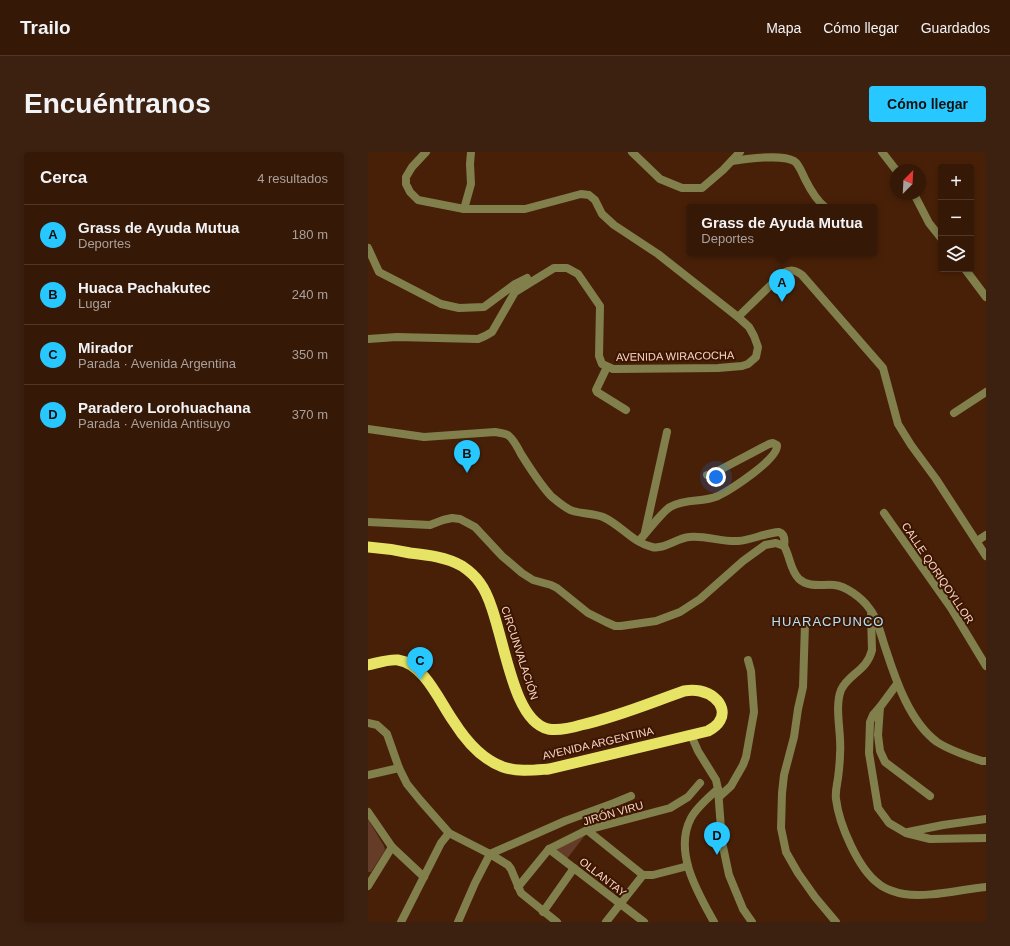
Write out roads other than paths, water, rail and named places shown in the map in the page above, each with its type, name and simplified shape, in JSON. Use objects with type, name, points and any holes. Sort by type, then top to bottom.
[{"type":"highway","name":"CIRCUNVALACIÓN","points":[[368,547],[437,557],[453,562],[464,568],[480,583],[492,607],[520,700],[528,714],[536,723],[548,729],[566,729],[601,721],[684,691],[699,690],[707,693],[718,701],[722,715],[719,722],[711,729],[690,735]]},
{"type":"highway","name":"AVENIDA ARGENTINA","points":[[368,665],[397,660],[409,663],[422,674],[436,692],[453,721],[469,743],[485,758],[504,767],[524,770],[549,769],[690,735]]},
{"type":"street","name":"AVENIDA WIRACOCHA","points":[[426,152],[412,167],[406,177],[406,184],[410,192],[418,200],[464,209],[525,209],[581,194],[589,194],[595,200],[602,214],[614,225],[658,254],[749,327],[758,347],[756,357],[748,364],[742,366],[718,368],[613,369],[607,367],[602,364],[599,356],[600,306],[578,274],[567,268],[554,268]]},
{"type":"street","points":[[464,209],[471,184],[471,152]]},
{"type":"street","points":[[632,152],[660,179],[682,188],[702,188],[723,170],[740,152]]},
{"type":"street","points":[[882,152],[891,164]]},
{"type":"street","points":[[732,161],[751,158],[780,158],[793,161],[799,168],[811,191],[822,204]]},
{"type":"street","points":[[917,200],[929,223],[939,236]]},
{"type":"street","points":[[368,248],[379,272],[441,304],[459,308],[484,307],[515,284],[542,270],[554,268]]},
{"type":"street","points":[[368,339],[397,337],[478,338],[485,336],[492,332],[515,292],[554,268]]},
{"type":"street","points":[[738,317],[783,273],[792,270],[802,275],[883,368],[898,424],[986,556]]},
{"type":"street","points":[[967,272],[986,298]]},
{"type":"street","points":[[607,367],[596,390],[626,410]]},
{"type":"street","points":[[954,413],[986,392]]},
{"type":"street","points":[[368,429],[424,437],[495,432],[506,434],[513,440],[535,477],[551,496],[574,511],[590,513],[613,522],[638,541],[653,547],[660,547],[690,537],[727,542],[781,532],[785,538],[784,546],[793,570],[801,581],[813,586],[836,585],[862,600],[870,610],[875,619],[897,684],[913,714],[926,731],[937,741],[951,750],[985,761]]},
{"type":"street","points":[[644,534],[667,432]]},
{"type":"street","points":[[638,541],[668,508],[689,500],[704,500],[718,496],[766,464],[776,451],[777,445],[773,443],[769,444],[714,473],[707,475]]},
{"type":"street","name":"CALLE QORIQOYLLOR","points":[[884,513],[951,608],[986,666]]},
{"type":"street","points":[[368,522],[430,525],[448,519],[460,519],[475,527],[502,556],[522,573],[533,580],[558,588],[588,613],[606,622],[621,626],[656,621],[680,612],[700,599],[743,561],[765,544],[776,543],[784,546]]},
{"type":"street","points":[[977,541],[986,535]]},
{"type":"street","points":[[870,610],[871,655],[865,666],[841,690],[838,712],[841,751],[835,797],[840,817],[858,861],[879,885],[904,894],[986,887]]},
{"type":"street","points":[[805,624],[803,687],[794,737],[784,775],[781,828],[786,852],[798,873],[815,897],[836,922]]},
{"type":"street","points":[[719,798],[731,786],[746,757],[754,712],[751,671],[748,660]]},
{"type":"street","points":[[897,684],[873,715],[870,722],[869,753],[878,808],[889,823],[906,833],[930,839],[986,838]]},
{"type":"street","points":[[880,707],[878,735],[880,752],[885,762],[930,796]]},
{"type":"street","points":[[368,723],[377,725],[387,734],[399,768],[408,784],[449,833],[508,865],[521,893],[557,922]]},
{"type":"street","points":[[690,735],[716,780],[719,798],[718,807],[722,842],[729,875],[743,909],[752,922]]},
{"type":"street","points":[[368,775],[399,768]]},
{"type":"street","name":"JIRÓN VIRU","points":[[518,887],[549,849],[587,830],[670,808],[688,797],[700,783]]},
{"type":"street","points":[[714,922],[700,897],[688,866],[684,848],[686,827],[691,816],[718,789]]},
{"type":"street","points":[[458,922],[475,883],[490,854],[565,821],[614,804],[631,796]]},
{"type":"street","points":[[368,812],[392,847],[424,878]]},
{"type":"street","points":[[906,833],[943,825],[986,819]]},
{"type":"street","points":[[587,830],[643,875],[653,875],[688,866]]},
{"type":"street","points":[[401,922],[441,843],[449,833]]},
{"type":"street","points":[[368,886],[370,877],[392,847]]},
{"type":"street","name":"OLLANTAY","points":[[549,849],[644,922]]},
{"type":"street","points":[[543,912],[574,868]]},
{"type":"street","points":[[606,922],[643,875]]},
{"type":"place","name":"Grass de Ayuda Mutua","points":[[782,302]]},
{"type":"place","name":"Huaca Pachakutec","points":[[467,473]]},
{"type":"place","name":"Mirador","points":[[420,680]]},
{"type":"place","name":"Paradero Lorohuachana","points":[[717,855]]},
{"type":"district","name":"HUARACPUNCO","points":[[828,621]]}]
